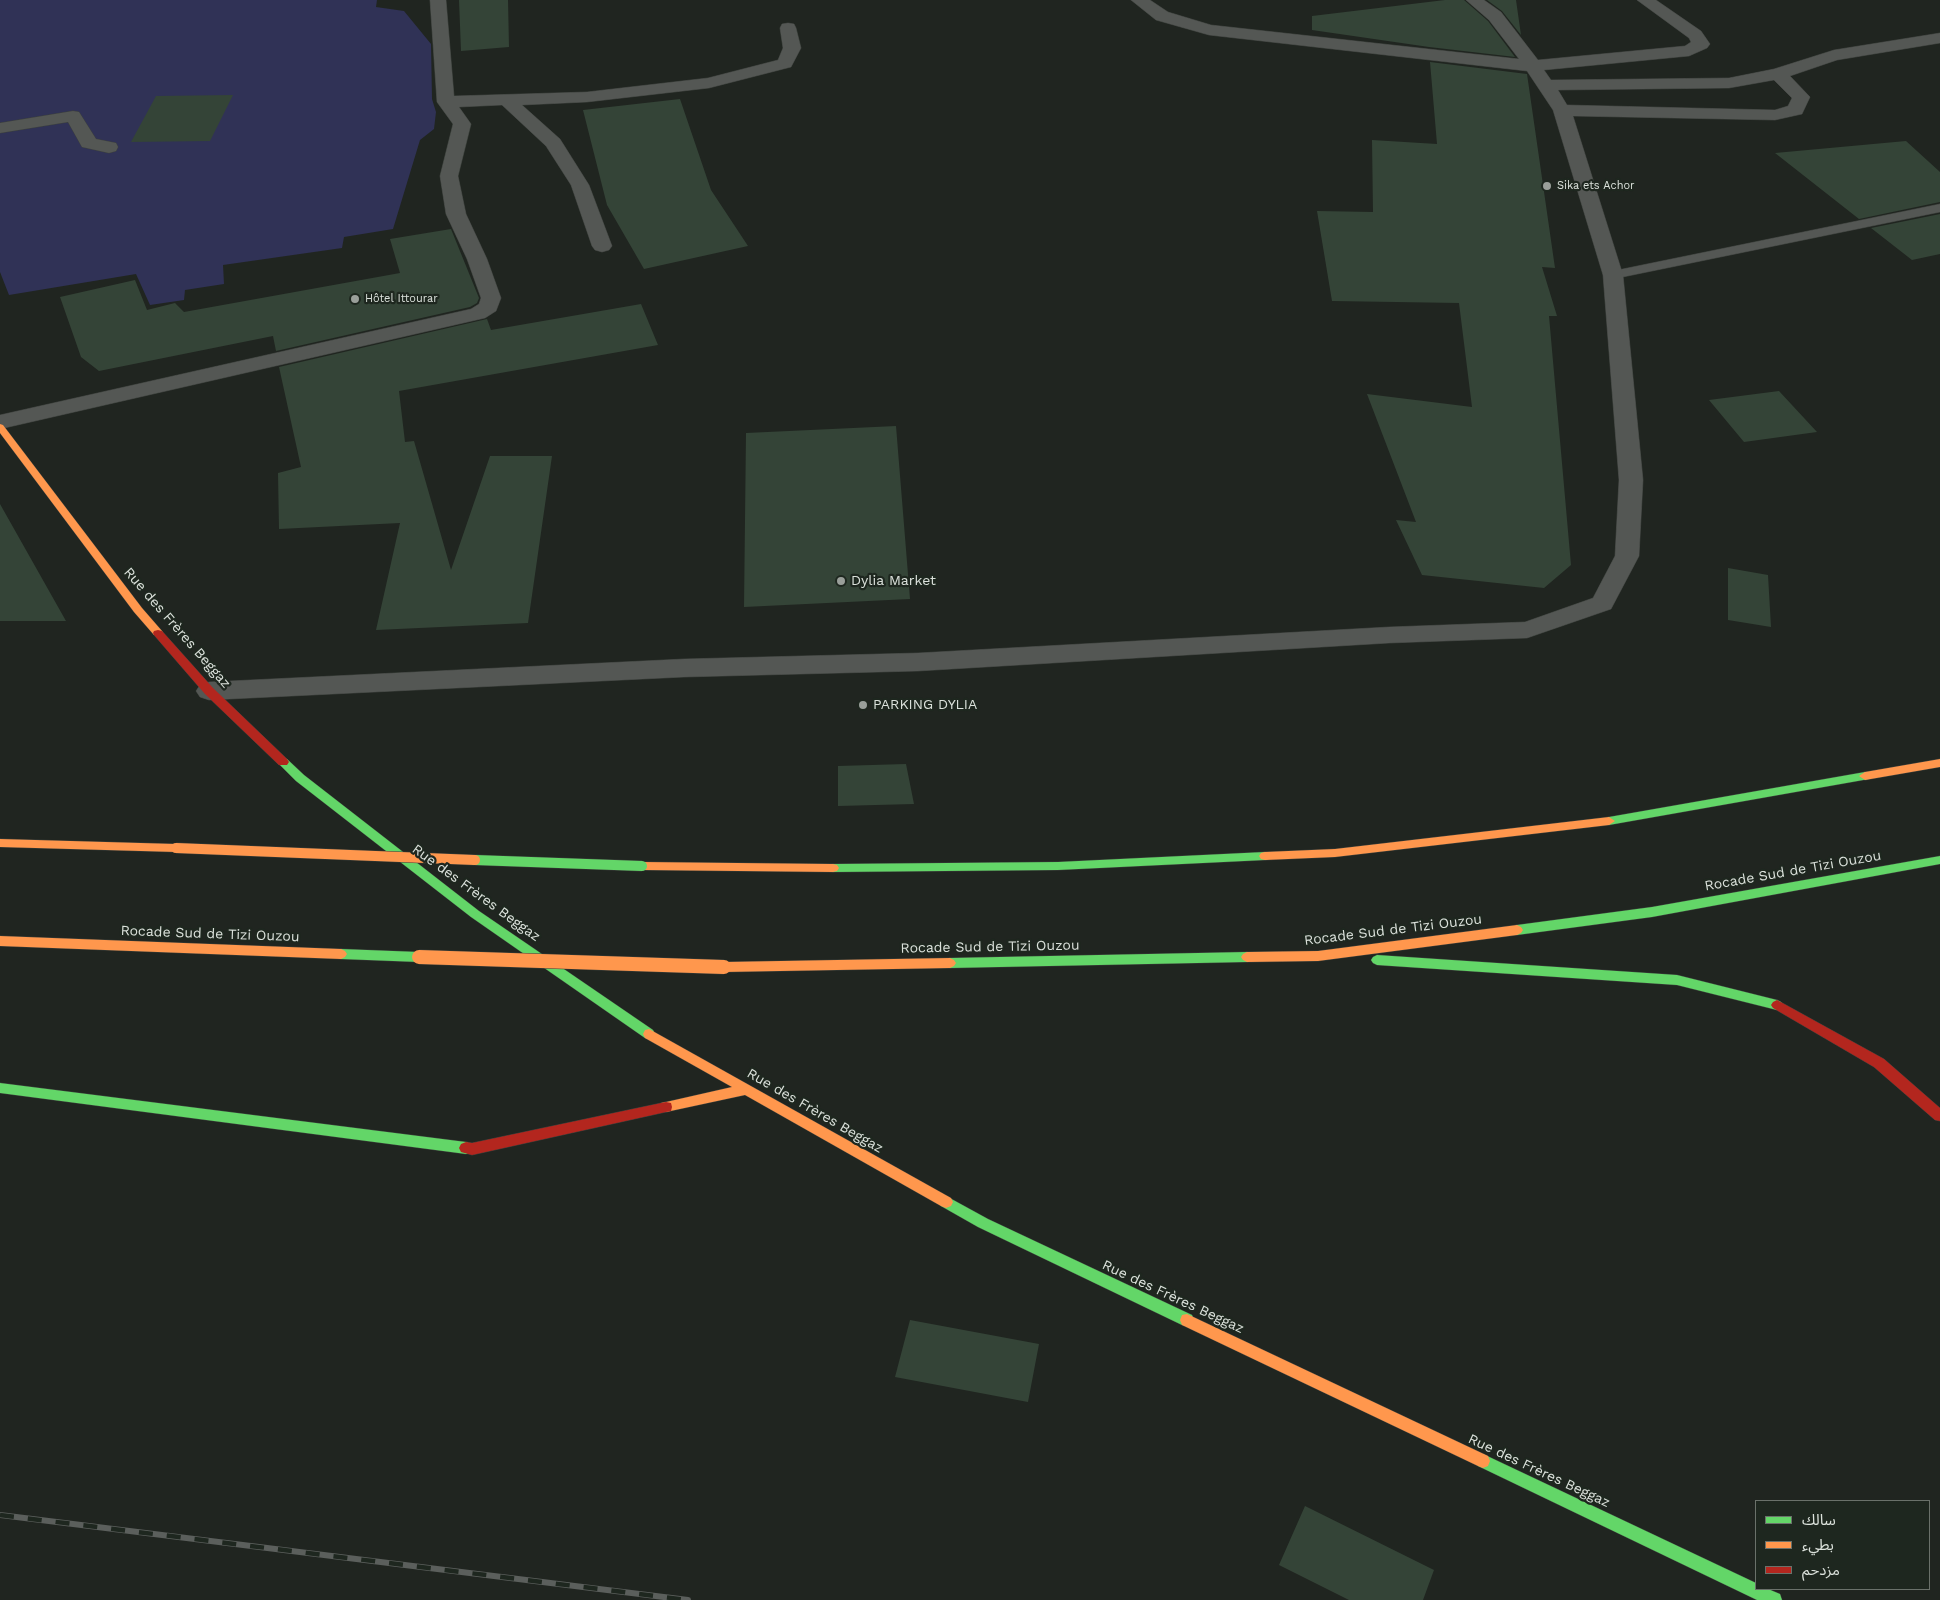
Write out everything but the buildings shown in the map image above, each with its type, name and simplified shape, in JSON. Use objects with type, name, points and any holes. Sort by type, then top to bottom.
[{"type":"main road","name":"Rue des Frères Beggaz","points":[[0,427],[138,610],[209,691],[300,778],[475,914],[654,1037],[982,1223],[1774,1600]]},
{"type":"main road","points":[[0,843],[642,866],[840,868],[1058,866],[1335,853],[1603,822],[1940,763]]},
{"type":"main road","name":"Rocade Sud de Tizi Ouzou","points":[[0,940],[724,967],[1318,956],[1652,912],[1940,860]]},
{"type":"main road","points":[[1318,956],[1677,980],[1773,1003],[1879,1063],[1940,1116]]},
{"type":"main road","points":[[0,1088],[472,1149],[747,1089]]},
{"type":"street","points":[[0,422],[478,314],[489,307],[491,298],[477,259],[456,214],[449,176],[462,124],[446,102],[438,0]]},
{"type":"street","points":[[1139,0],[1162,16],[1209,30],[1532,66],[1689,51],[1701,44],[1695,35],[1645,0]]},
{"type":"street","points":[[209,691],[684,668],[918,662],[1389,635],[1527,630],[1602,603],[1627,556],[1631,480],[1613,275],[1562,110],[1495,16],[1474,0]]},
{"type":"street","points":[[446,102],[508,101],[587,96],[709,83],[785,63],[792,48],[788,28]]},
{"type":"street","points":[[1546,85],[1729,83],[1778,74],[1834,54],[1940,38]]},
{"type":"street","points":[[1562,110],[1775,115],[1796,110],[1801,97],[1778,74]]},
{"type":"street","points":[[508,101],[553,143],[580,185],[602,246]]},
{"type":"street","points":[[0,128],[72,116],[89,144],[109,147]]},
{"type":"lane","points":[[1613,275],[1940,208]]},
{"type":"shaded area","points":[[0,0],[377,0],[376,7],[404,11],[431,44],[432,99],[436,112],[434,129],[420,140],[393,229],[344,237],[342,248],[223,265],[224,284],[185,290],[184,300],[150,305],[136,274],[9,295],[0,272]]},
{"type":"railway","points":[[0,1515],[688,1600]]},
{"type":"traffic: fast","points":[[283,762],[300,778],[475,914],[649,1034]]},
{"type":"traffic: fast","points":[[1609,821],[1865,776]]},
{"type":"traffic: fast","points":[[833,868],[1058,866],[1265,856]]},
{"type":"traffic: fast","points":[[475,860],[642,866]]},
{"type":"traffic: fast","points":[[1517,930],[1652,912],[1940,860]]},
{"type":"traffic: fast","points":[[341,954],[419,957]]},
{"type":"traffic: fast","points":[[950,963],[1247,957]]},
{"type":"traffic: fast","points":[[1377,960],[1677,980],[1777,1005]]},
{"type":"traffic: fast","points":[[0,1088],[466,1148]]},
{"type":"traffic: fast","points":[[946,1202],[983,1223],[1187,1320]]},
{"type":"traffic: fast","points":[[1483,1461],[1774,1600]]},
{"type":"traffic: slow","points":[[0,427],[138,610],[158,633]]},
{"type":"traffic: slow","points":[[1865,776],[1940,763]]},
{"type":"traffic: slow","points":[[1265,856],[1335,853],[1609,821]]},
{"type":"traffic: slow","points":[[0,843],[176,848]]},
{"type":"traffic: slow","points":[[176,848],[475,860]]},
{"type":"traffic: slow","points":[[642,866],[833,868]]},
{"type":"traffic: slow","points":[[1247,957],[1318,956],[1517,930]]},
{"type":"traffic: slow","points":[[0,941],[341,954]]},
{"type":"traffic: slow","points":[[419,957],[724,967]]},
{"type":"traffic: slow","points":[[724,967],[950,963]]},
{"type":"traffic: slow","points":[[649,1034],[946,1202]]},
{"type":"traffic: slow","points":[[666,1107],[747,1089]]},
{"type":"traffic: slow","points":[[1187,1320],[1483,1461]]},
{"type":"traffic: jam","points":[[158,633],[209,691],[283,762]]},
{"type":"traffic: jam","points":[[1777,1005],[1879,1063],[1940,1116]]},
{"type":"traffic: jam","points":[[466,1148],[472,1149],[666,1107]]},
{"type":"place","name":"Sika ets Achor","points":[[1547,186]]},
{"type":"place","name":"Hôtel Ittourar","points":[[355,299]]},
{"type":"place","name":"Dylia Market","points":[[841,581]]},
{"type":"place","name":"PARKING DYLIA","points":[[863,705]]}]
